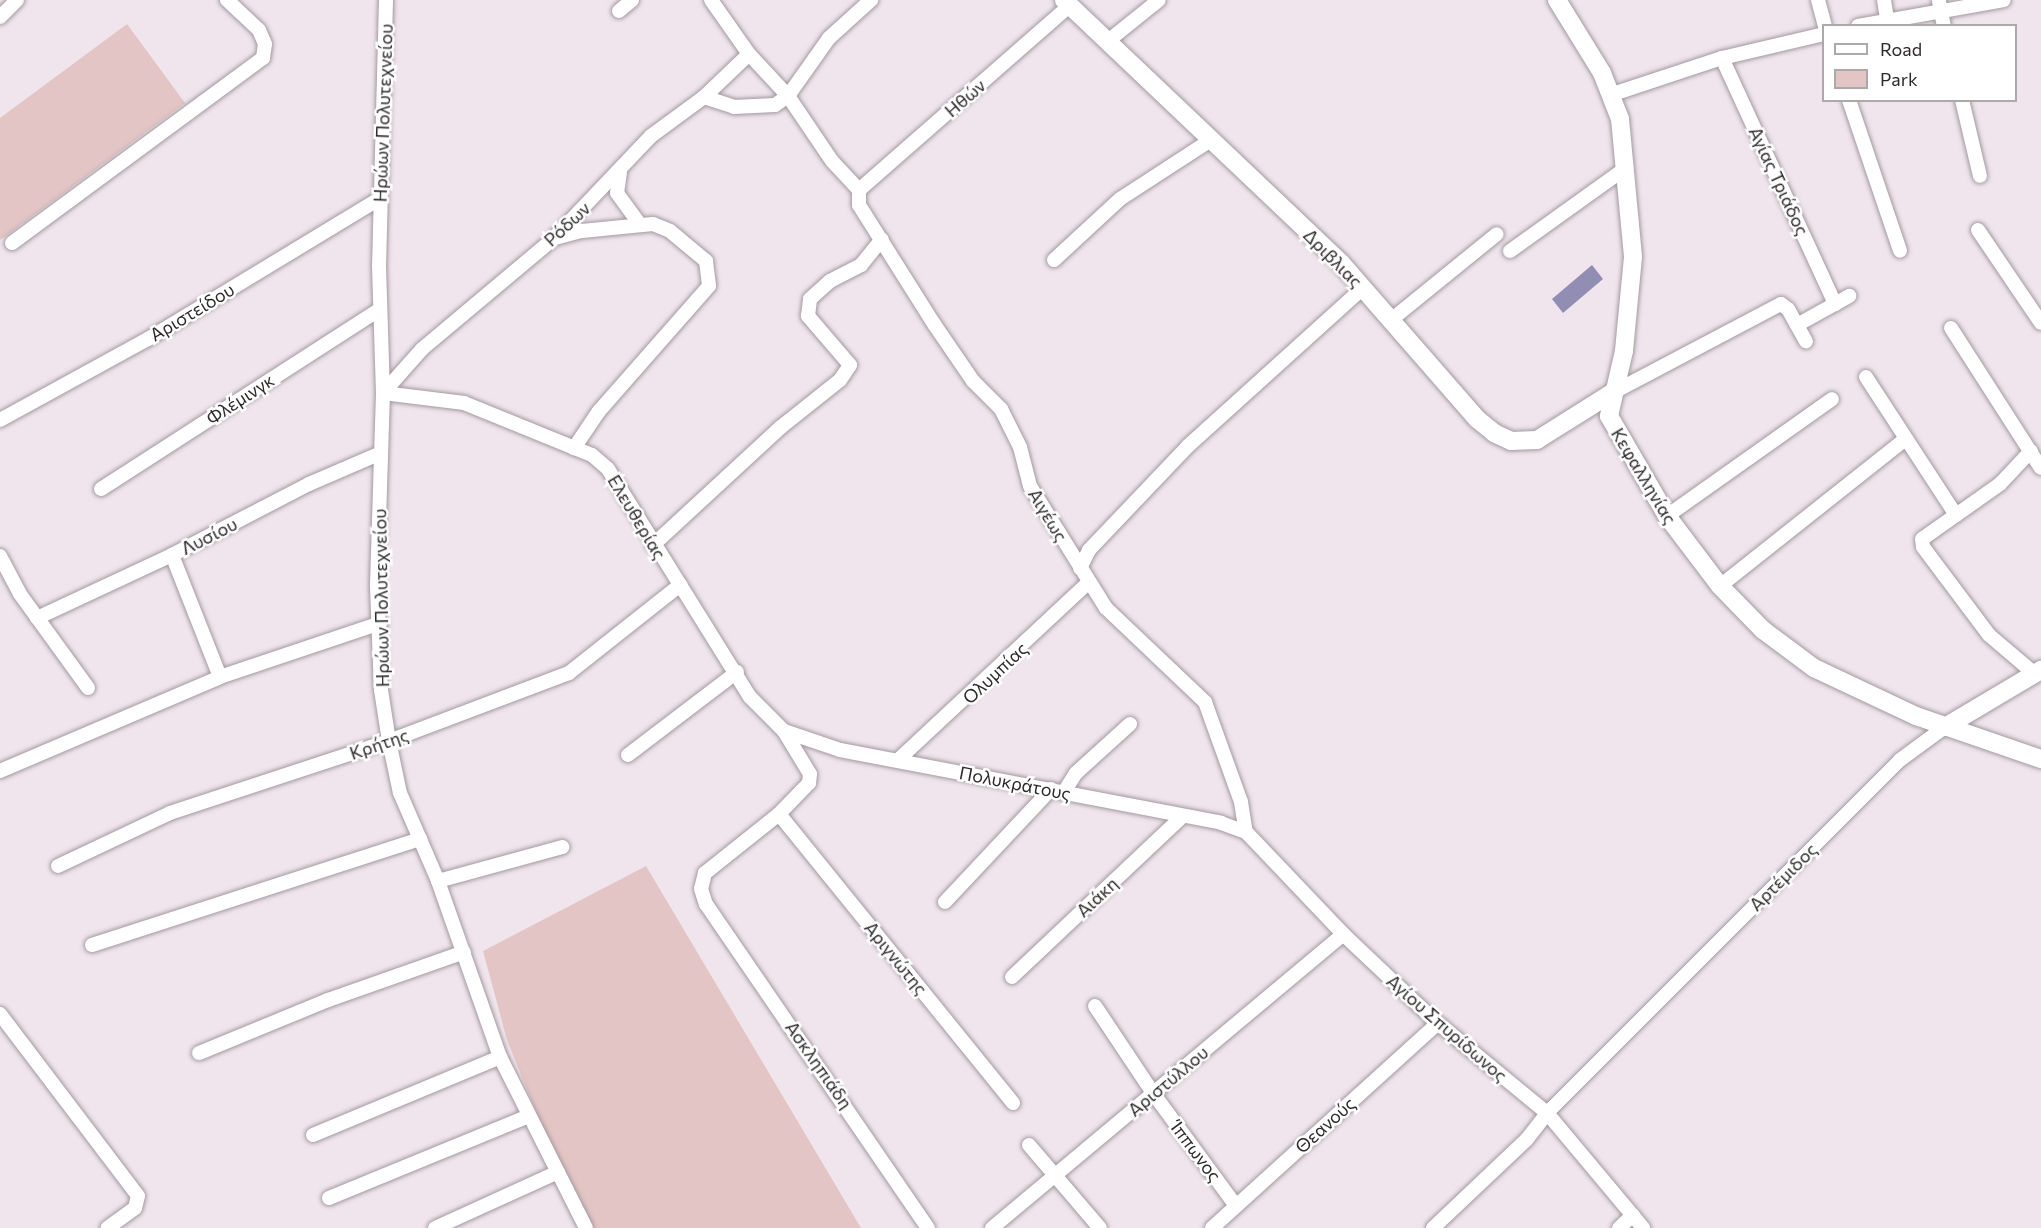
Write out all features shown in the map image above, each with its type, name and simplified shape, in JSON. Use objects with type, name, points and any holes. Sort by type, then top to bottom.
[{"type":"street","points":[[0,17],[17,0]]},
{"type":"street","points":[[12,243],[263,58],[265,44],[259,30],[227,0]]},
{"type":"street","name":"Ηρώων Πολυτεχνείου","points":[[386,0],[381,198],[380,309],[383,393],[380,623],[381,690],[389,741],[400,793],[438,881],[500,1057],[586,1228]]},
{"type":"street","points":[[620,10],[632,0]]},
{"type":"street","points":[[711,0],[749,54],[788,96],[832,161],[859,190]]},
{"type":"street","points":[[704,97],[734,107],[756,108],[776,105],[788,96],[830,38],[872,0]]},
{"type":"street","points":[[1108,41],[1159,0]]},
{"type":"street","name":"Κεφαλληνίας","points":[[1557,0],[1613,94],[1626,168],[1633,257],[1624,351],[1612,393],[1612,425],[1667,516],[1720,586],[1763,630],[1814,668],[1873,698],[1945,727],[2041,759]]},
{"type":"street","points":[[1818,0],[1824,24]]},
{"type":"street","points":[[1884,0],[1887,19]]},
{"type":"street","points":[[1866,24],[1940,4],[2004,0]]},
{"type":"street","name":"Δριβλιας","points":[[1067,2],[1363,288],[1477,418],[1511,441],[1538,440],[1612,393]]},
{"type":"street","name":"Ηθών","points":[[859,190],[1067,2]]},
{"type":"street","points":[[1940,4],[1944,24]]},
{"type":"street","points":[[1613,94],[1722,58],[1822,34]]},
{"type":"street","name":"Ρόδων","points":[[383,393],[422,349],[553,239],[620,172],[651,136],[704,97],[749,54]]},
{"type":"street","name":"Αγίας Τριάδος","points":[[1722,58],[1835,304]]},
{"type":"street","points":[[1850,102],[1900,252]]},
{"type":"street","points":[[1962,102],[1980,176]]},
{"type":"street","points":[[1054,260],[1120,199],[1211,140]]},
{"type":"street","points":[[1510,251],[1626,168]]},
{"type":"street","points":[[620,172],[617,193],[639,223]]},
{"type":"street","name":"Αιγέως","points":[[859,190],[859,205],[973,381],[1001,410],[1020,447],[1030,486],[1089,582],[1113,616],[1205,702],[1224,748],[1246,832]]},
{"type":"street","name":"Αριστείδου","points":[[0,420],[148,339],[381,198]]},
{"type":"street","points":[[553,239],[639,223],[670,231],[689,244],[706,261],[709,286],[599,411],[574,448]]},
{"type":"street","points":[[1977,230],[2041,322]]},
{"type":"street","points":[[1390,320],[1497,234]]},
{"type":"street","points":[[653,545],[782,427],[840,380],[850,365],[808,316],[810,299],[830,281],[861,265],[882,239]]},
{"type":"street","points":[[1080,568],[1097,541],[1188,446],[1363,288]]},
{"type":"street","points":[[1797,326],[1849,296]]},
{"type":"street","points":[[1612,393],[1780,304],[1806,341]]},
{"type":"street","name":"Φλέμινγκ","points":[[101,489],[380,309]]},
{"type":"street","points":[[1951,328],[2041,468]]},
{"type":"street","points":[[1866,378],[1904,440],[1956,515]]},
{"type":"street","name":"Ελευθερίας","points":[[383,393],[464,403],[592,455],[608,469],[653,545],[737,672],[750,697],[784,731]]},
{"type":"street","points":[[1667,516],[1832,399]]},
{"type":"street","points":[[1720,586],[1904,440]]},
{"type":"street","points":[[2031,451],[2000,484],[1922,539],[1923,547],[1989,635],[2038,672]]},
{"type":"street","name":"Λυσίου","points":[[37,618],[172,555],[309,484],[381,453]]},
{"type":"street","points":[[172,555],[220,677]]},
{"type":"street","points":[[0,556],[37,618],[88,688]]},
{"type":"street","name":"Ολυμπίας","points":[[898,760],[1089,582]]},
{"type":"street","name":"Κρήτης","points":[[58,866],[170,813],[389,741],[569,673],[680,585]]},
{"type":"street","points":[[0,771],[220,677],[380,623]]},
{"type":"street","points":[[628,755],[737,672]]},
{"type":"street","name":"Αρτέμιδος","points":[[1432,1228],[1527,1139],[1547,1113],[1900,760],[1945,727],[2038,672]]},
{"type":"street","points":[[945,902],[1057,790],[1130,724]]},
{"type":"street","points":[[779,814],[804,792],[810,774],[784,731]]},
{"type":"street","name":"Πολυκράτους","points":[[784,731],[840,750],[1221,823],[1246,832]]},
{"type":"street","name":"Ασκληπιάδη","points":[[779,814],[705,873],[702,889],[706,904],[928,1228]]},
{"type":"street","name":"Αριγνώτης","points":[[779,814],[1013,1103]]},
{"type":"street","name":"Αιάκη","points":[[1012,977],[1182,817]]},
{"type":"street","name":"Αγίου Σπυρίδωνος","points":[[1246,832],[1343,934],[1438,1023],[1547,1113],[1643,1228]]},
{"type":"street","points":[[92,945],[420,839]]},
{"type":"street","points":[[438,881],[562,847]]},
{"type":"street","name":"Αριστύλλου","points":[[992,1228],[1343,934]]},
{"type":"street","points":[[199,1053],[328,1000],[464,952]]},
{"type":"street","name":"Ίππωνος","points":[[1095,1006],[1153,1093],[1236,1206]]},
{"type":"street","points":[[0,1014],[138,1196],[135,1208],[107,1228]]},
{"type":"street","name":"Θεανούς","points":[[1212,1228],[1438,1023]]},
{"type":"street","points":[[313,1136],[500,1057]]},
{"type":"street","points":[[329,1198],[529,1116]]},
{"type":"street","points":[[1029,1144],[1100,1228]]},
{"type":"street","points":[[435,1228],[558,1172]]},
{"type":"street","points":[[1619,1228],[1633,1215]]},
{"type":"green space","points":[[127,24],[185,103],[0,240],[0,118]]},
{"type":"green space","points":[[646,866],[861,1228],[583,1228],[507,1040],[483,951]]},
{"type":"shaded area","points":[[1592,265],[1603,279],[1563,313],[1552,299]]}]
